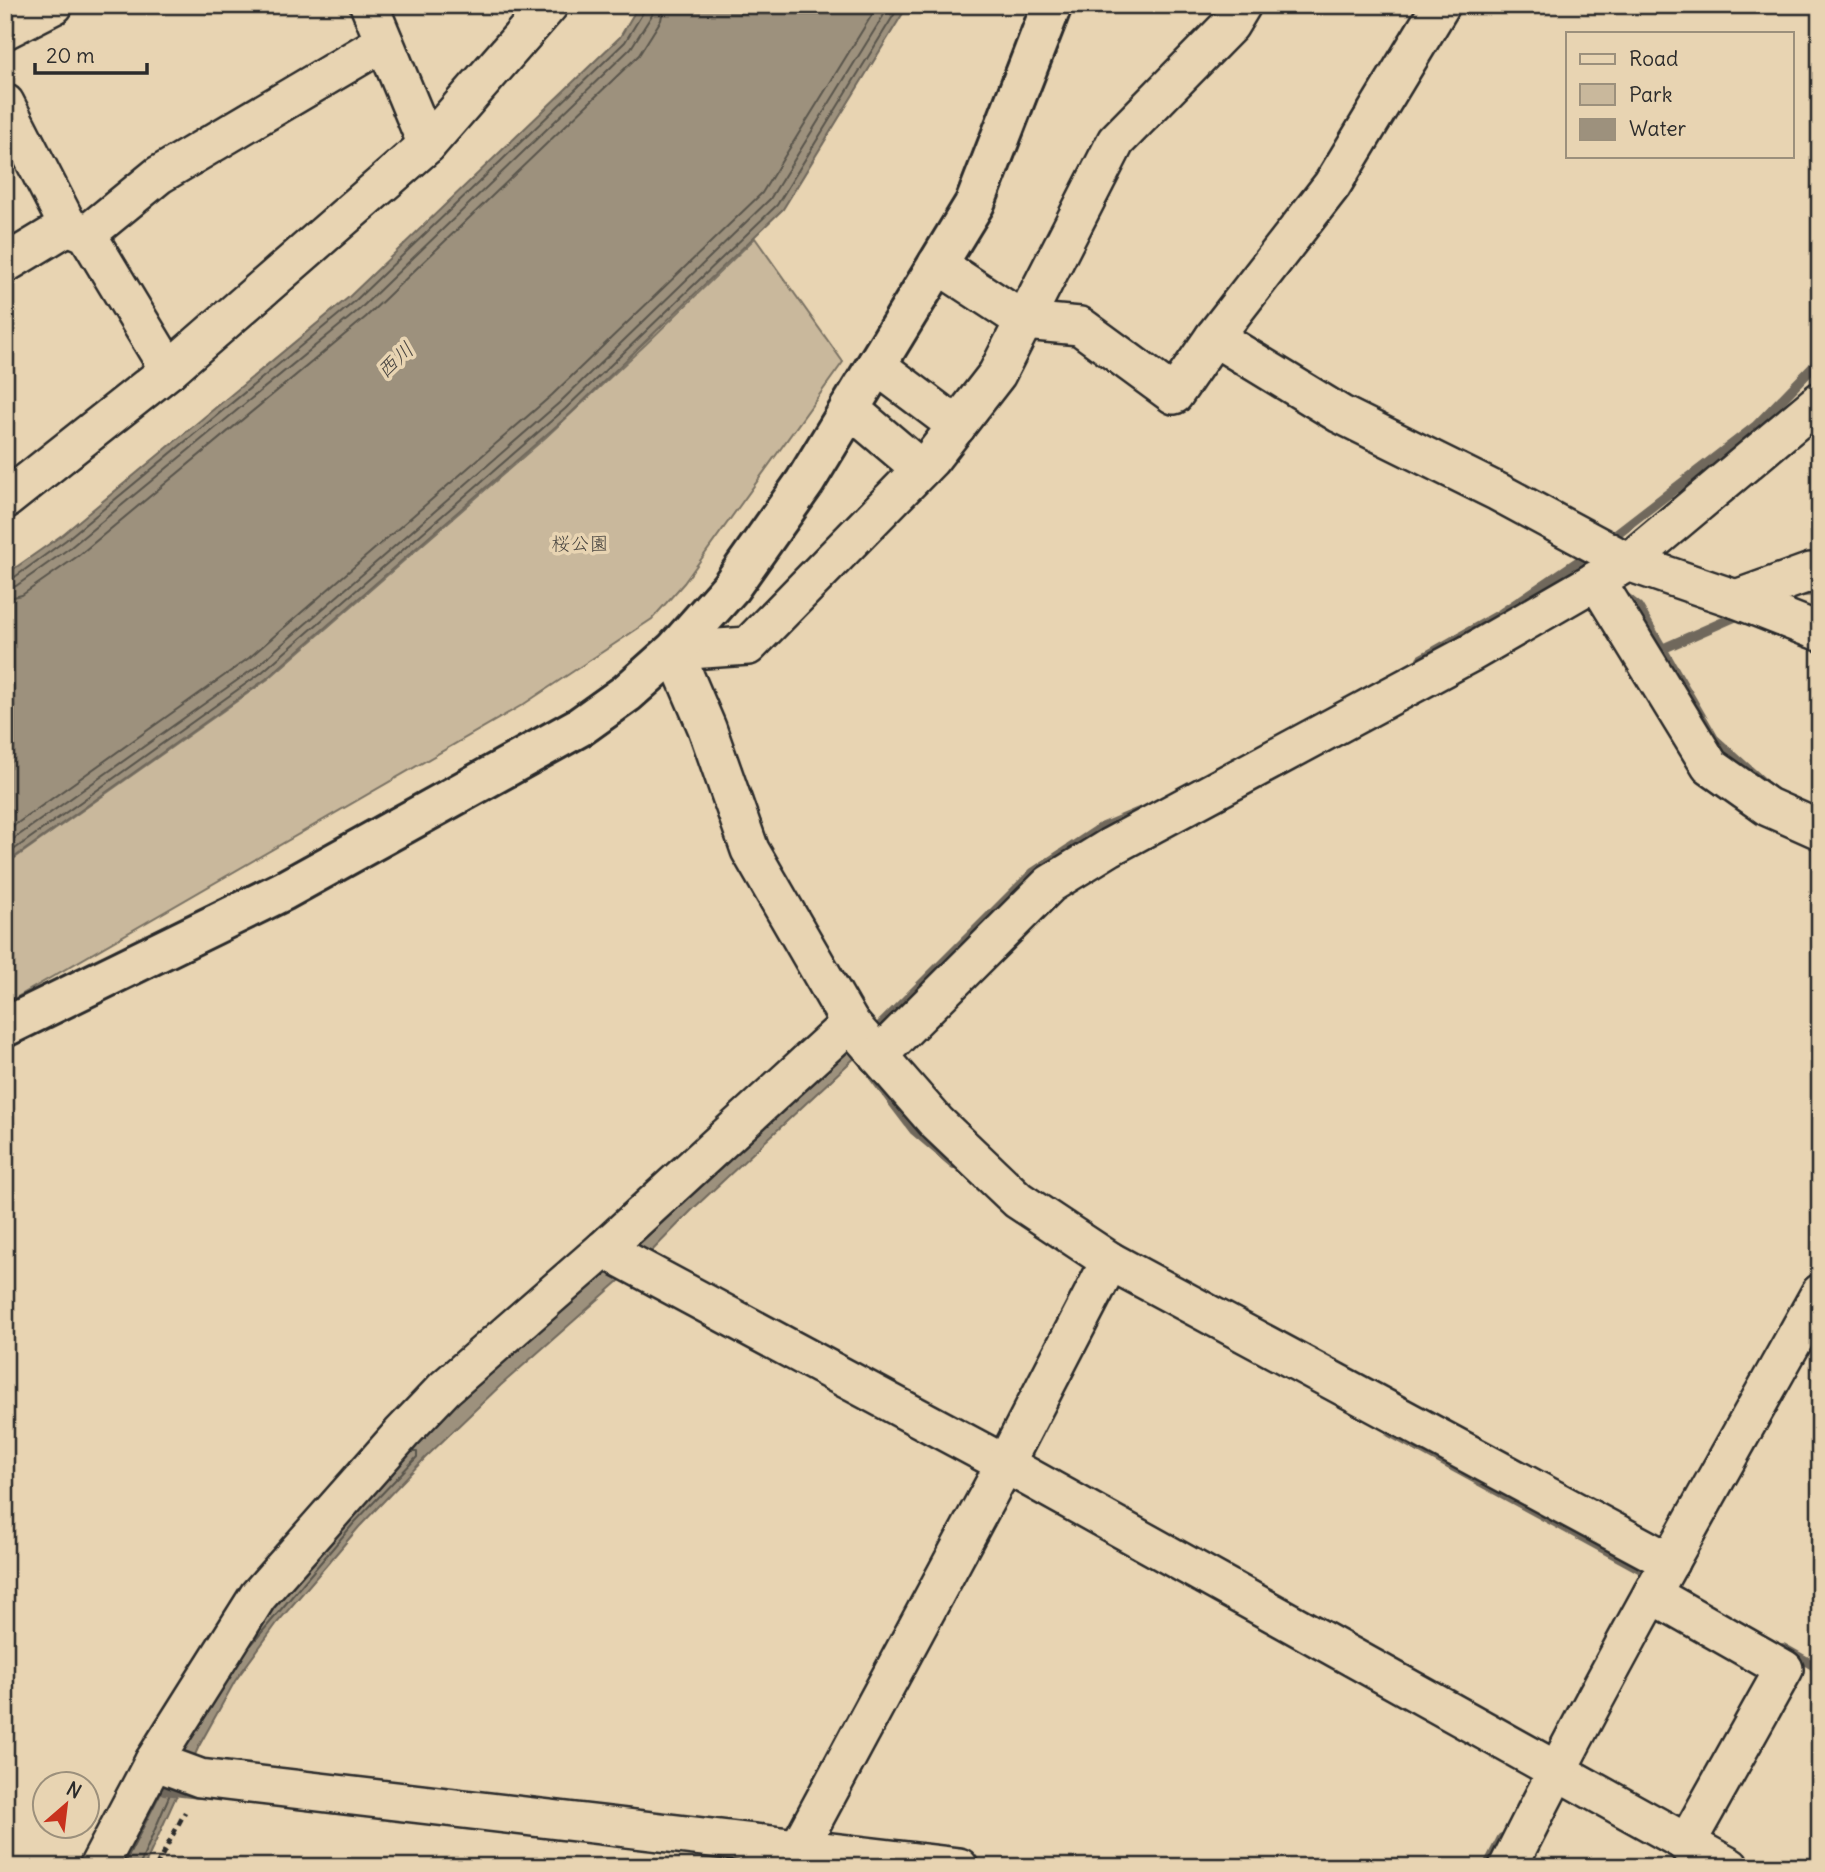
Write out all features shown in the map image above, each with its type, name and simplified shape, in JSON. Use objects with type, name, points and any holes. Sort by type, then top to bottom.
[{"type":"street","points":[[5,30],[54,5]]},
{"type":"street","points":[[369,5],[427,145]]},
{"type":"street","points":[[5,500],[169,370],[427,145],[550,5]]},
{"type":"street","points":[[5,1027],[283,891],[581,726],[627,693],[674,651],[730,588],[804,482],[975,203],[1052,5]]},
{"type":"street","points":[[674,651],[748,646],[921,469],[997,374],[1116,141],[1230,25],[1242,5]]},
{"type":"street","points":[[937,264],[1024,321],[1080,326],[1174,395],[1214,337],[1332,185],[1441,5]]},
{"type":"street","points":[[5,264],[77,230],[159,175],[384,42]]},
{"type":"street","points":[[5,103],[77,230],[169,370]]},
{"type":"street","points":[[1214,337],[1340,414],[1498,492],[1628,562],[1736,599],[1820,632]]},
{"type":"street","points":[[876,365],[957,426]]},
{"type":"street","points":[[878,1056],[1050,884],[1110,847],[1469,654],[1628,562],[1820,401]]},
{"type":"street","points":[[849,408],[921,469]]},
{"type":"street","points":[[1736,599],[1811,572],[1820,572]]},
{"type":"street","points":[[1597,580],[1710,766],[1768,807],[1820,830]]},
{"type":"street","points":[[674,651],[707,728],[750,850],[850,1023],[937,1123],[1018,1200],[1110,1261],[1670,1562]]},
{"type":"street","points":[[98,1867],[154,1762],[250,1608],[402,1433],[444,1388],[604,1249],[850,1023]]},
{"type":"street","points":[[604,1249],[1005,1464],[1730,1867]]},
{"type":"street","points":[[798,1849],[1005,1464],[1110,1261]]},
{"type":"street","points":[[1508,1867],[1556,1771],[1652,1594],[1820,1293]]},
{"type":"street","points":[[1652,1594],[1784,1669],[1686,1844]]},
{"type":"street","points":[[154,1762],[201,1778],[959,1867]]},
{"type":"path","points":[[156,1867],[201,1778]]},
{"type":"green space","name":"桜公園","points":[[755,238],[843,362],[684,583],[652,619],[524,704],[5,1004],[5,865],[268,679],[546,437]]},
{"type":"water","name":"西川","points":[[639,5],[908,5],[783,209],[570,414],[266,679],[5,864],[5,575],[62,535],[349,297],[620,37]]},
{"type":"water","points":[[851,1043],[862,1051],[694,1208],[644,1259],[501,1385],[425,1458],[359,1527],[277,1623],[235,1681],[199,1746],[144,1867],[115,1867],[256,1614],[465,1393]]},
{"type":"waterway","points":[[1607,541],[1756,426],[1820,360]]},
{"type":"waterway","points":[[1421,659],[1502,613],[1594,551]]},
{"type":"waterway","points":[[1801,592],[1820,591]]},
{"type":"waterway","points":[[1620,593],[1638,607],[1714,739],[1762,782]]},
{"type":"waterway","points":[[1662,649],[1746,612]]},
{"type":"waterway","points":[[869,1037],[1033,873],[1101,828],[1139,812]]},
{"type":"waterway","points":[[873,1076],[914,1130],[954,1164]]},
{"type":"waterway","points":[[1390,1432],[1656,1577]]},
{"type":"waterway","points":[[1783,1648],[1820,1669]]},
{"type":"waterway","points":[[164,1790],[200,1794]]},
{"type":"waterway","points":[[1487,1867],[1502,1838]]}]
